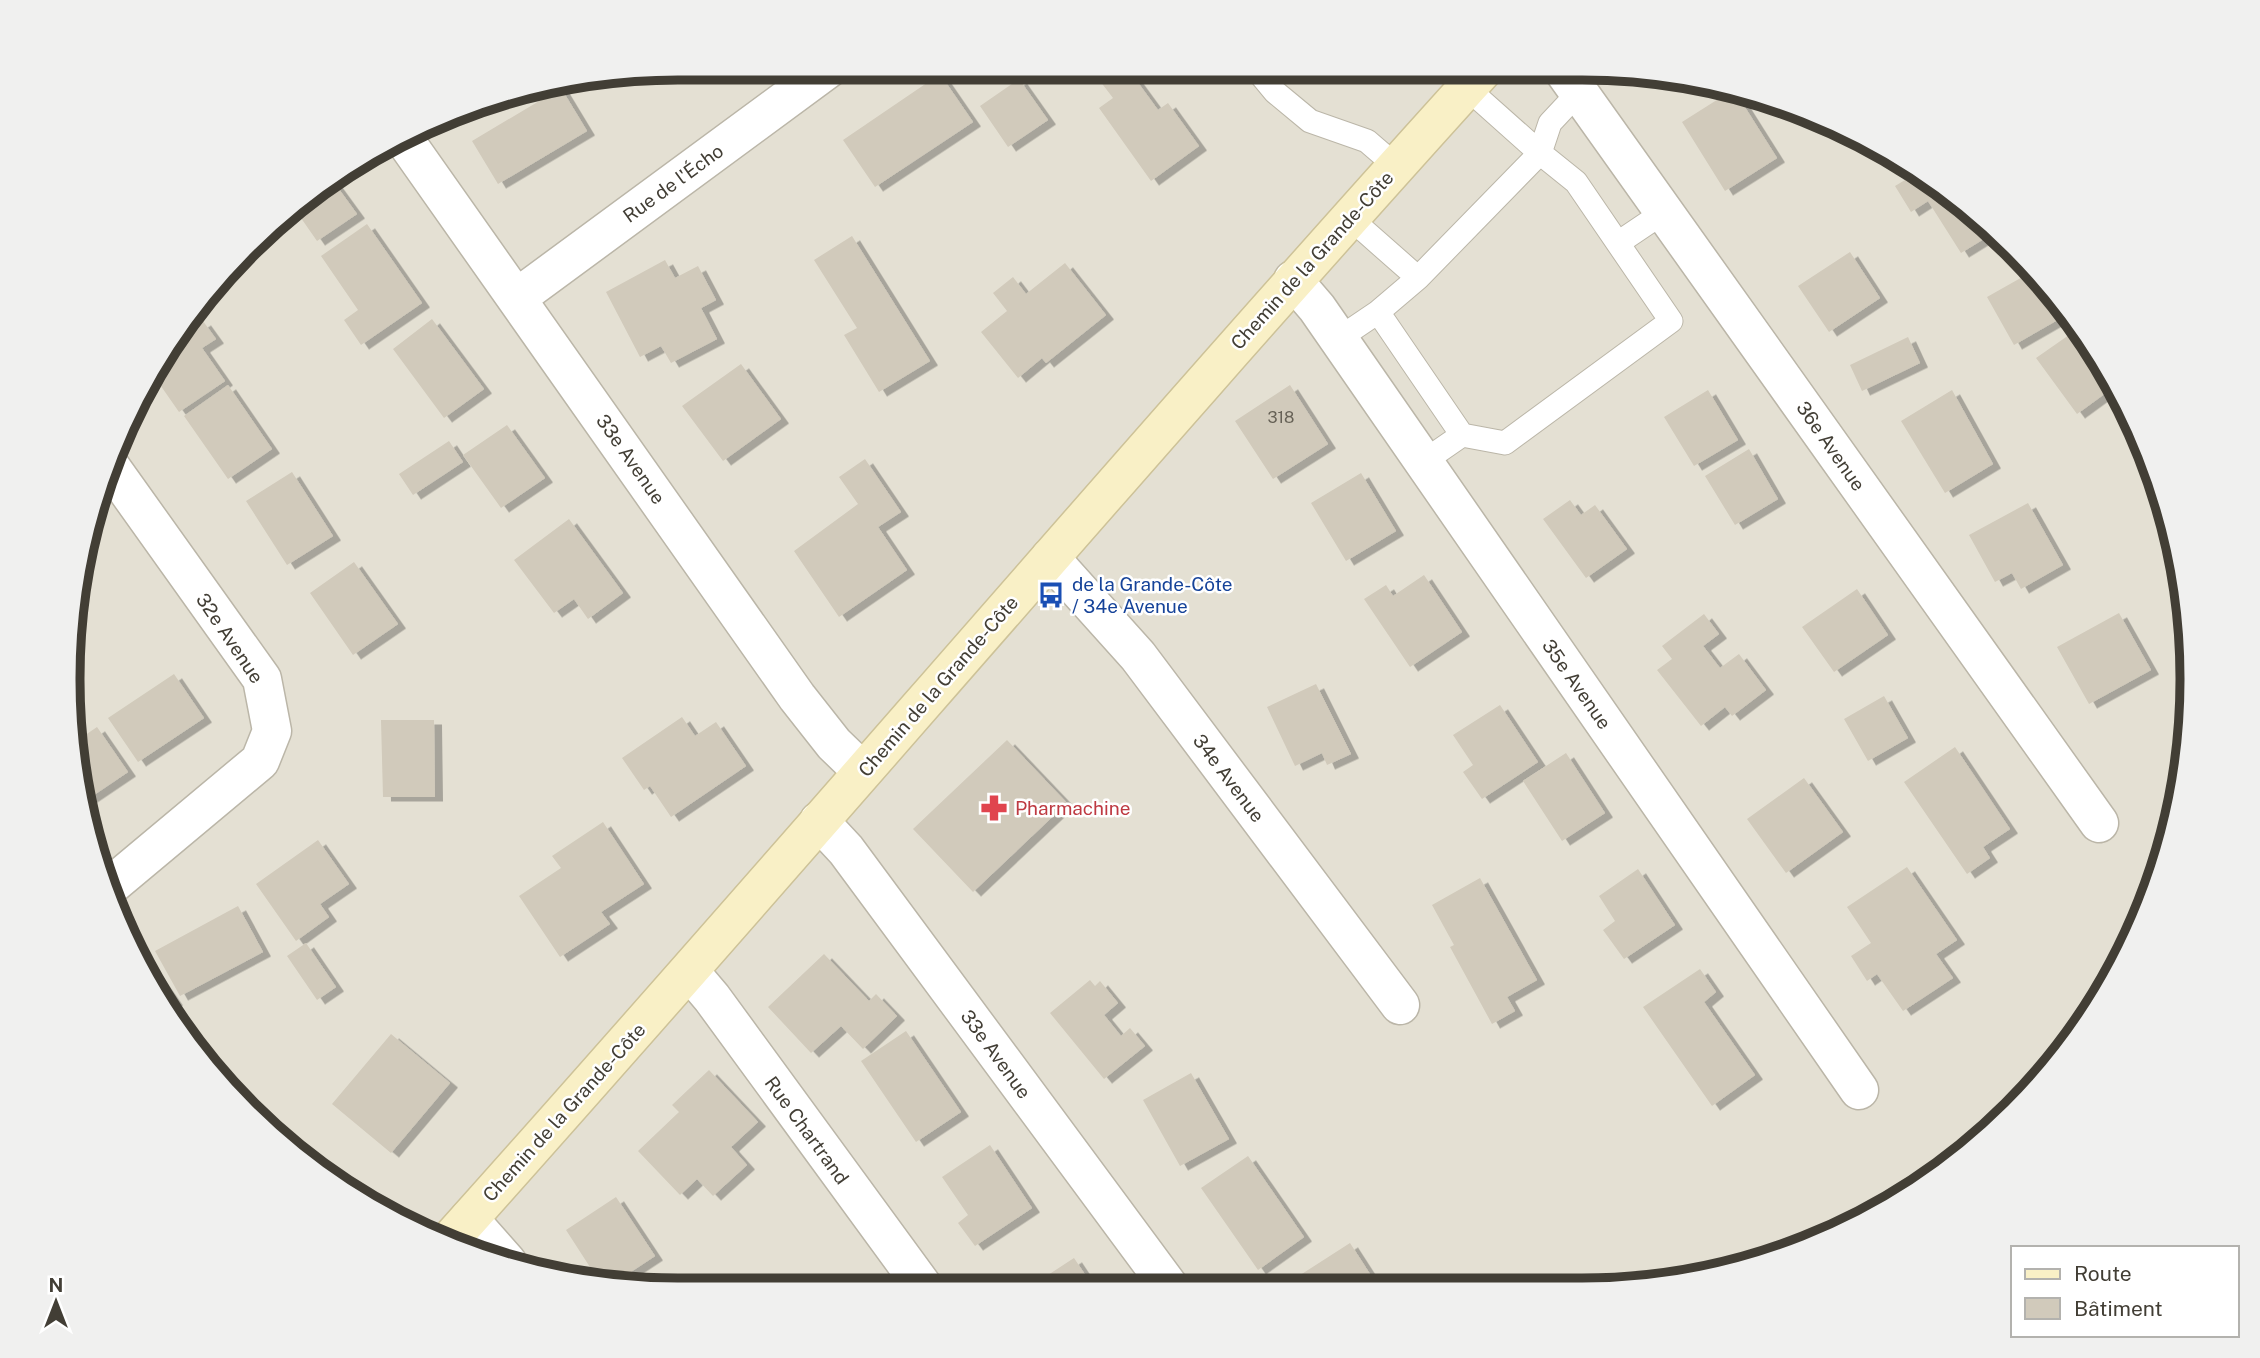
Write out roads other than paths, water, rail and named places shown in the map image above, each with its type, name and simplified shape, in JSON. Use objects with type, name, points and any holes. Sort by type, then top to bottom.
[{"type":"main road","name":"Chemin de la Grande-Côte","points":[[459,1230],[690,972],[862,771],[1293,280],[1474,80]]},
{"type":"street","name":"Rue de l'Écho","points":[[518,297],[813,80]]},
{"type":"street","name":"36e Avenue","points":[[1571,81],[2099,823]]},
{"type":"street","name":"33e Avenue","points":[[408,145],[518,297],[797,697],[834,744],[862,771]]},
{"type":"street","name":"35e Avenue","points":[[1293,280],[1338,339],[1859,1090]]},
{"type":"street","name":"32e Avenue","points":[[116,475],[261,679],[272,731],[260,761],[116,881]]},
{"type":"street","name":"34e Avenue","points":[[1050,558],[1132,648],[1400,1005]]},
{"type":"street","name":"33e Avenue","points":[[820,821],[846,850],[1163,1278]]},
{"type":"street","name":"Rue Chartrand","points":[[690,972],[712,998],[917,1278]]},
{"type":"street","points":[[459,1230],[478,1242]]},
{"type":"lane","points":[[1265,80],[1275,92],[1310,121],[1367,141],[1396,166]]},
{"type":"lane","points":[[1378,312],[1462,435],[1505,443],[1671,321],[1576,182],[1540,153],[1476,80]]},
{"type":"lane","points":[[1338,339],[1378,312],[1418,278],[1540,153],[1550,123],[1571,81]]},
{"type":"lane","points":[[1618,243],[1664,212]]},
{"type":"lane","points":[[1350,218],[1418,278]]},
{"type":"lane","points":[[1423,462],[1462,435]]},
{"type":"place","name":"de la Grande-Côte / 34e Avenue","points":[[1051,595]]},
{"type":"place","name":"Pharmachine","points":[[994,808]]}]
